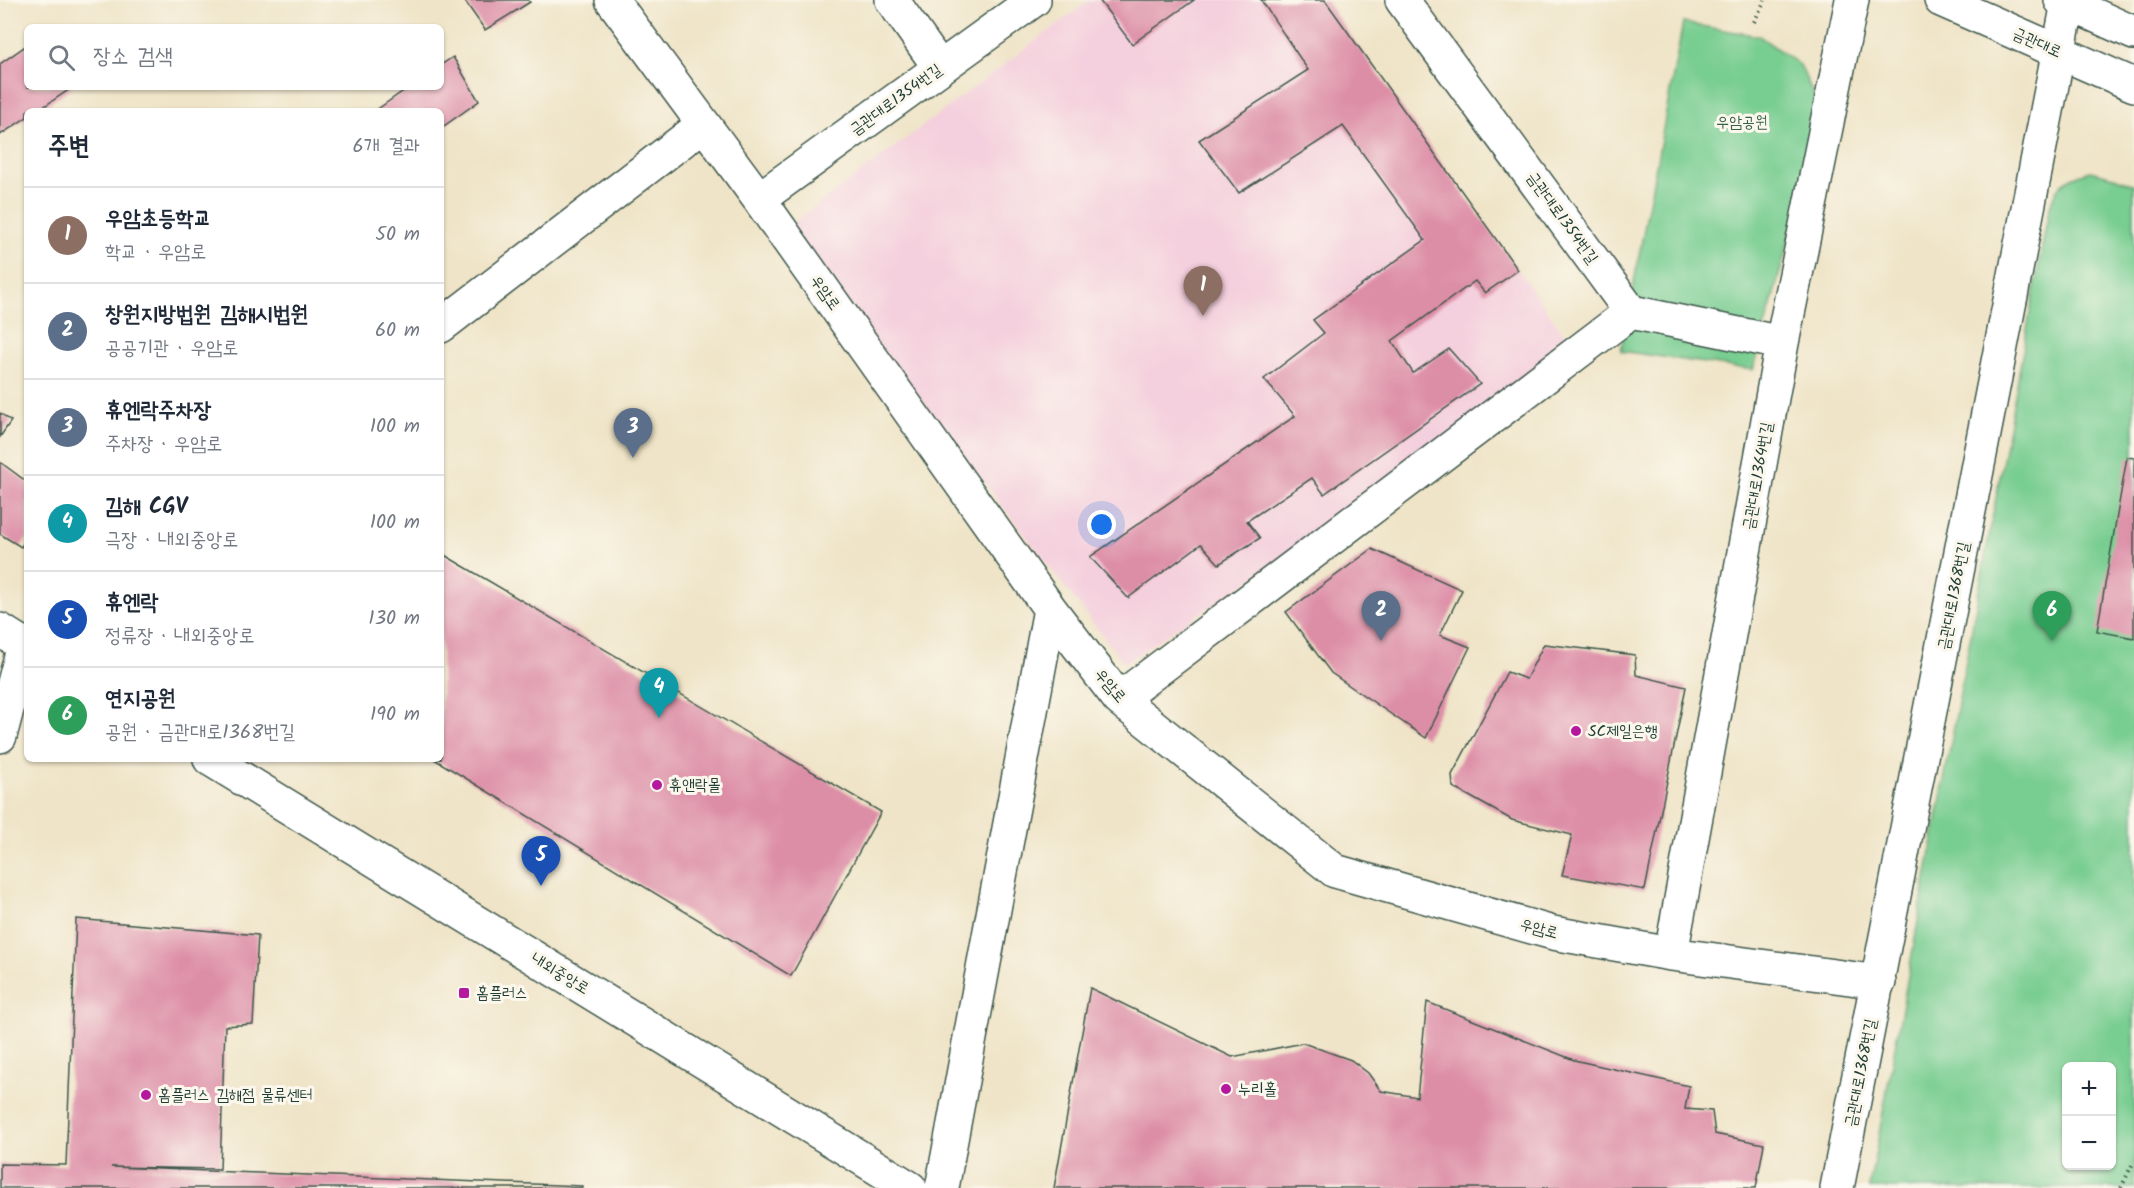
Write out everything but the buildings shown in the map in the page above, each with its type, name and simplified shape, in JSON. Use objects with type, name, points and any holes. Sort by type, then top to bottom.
[{"type":"street","name":"우암로","points":[[612,0],[759,199],[1050,609],[1119,699],[1335,871],[1553,933],[1671,954],[1879,982]]},
{"type":"street","points":[[892,0],[940,68]]},
{"type":"street","name":"금관대로1354번길","points":[[759,199],[1034,0]]},
{"type":"street","name":"금관대로1354번길","points":[[1402,0],[1631,312]]},
{"type":"street","name":"금관대로1364번길","points":[[1671,954],[1782,343],[1852,0]]},
{"type":"street","name":"금관대로","points":[[1941,0],[2134,85]]},
{"type":"street","points":[[2065,2],[2134,33]]},
{"type":"street","name":"금관대로1368번길","points":[[1838,1188],[2059,53],[2065,2]]},
{"type":"street","points":[[444,324],[703,125]]},
{"type":"street","points":[[1119,699],[1631,312],[1782,343]]},
{"type":"street","points":[[942,1188],[1050,609]]},
{"type":"street","points":[[0,736],[20,642]]},
{"type":"street","name":"내외중앙로","points":[[215,762],[910,1188]]},
{"type":"path","points":[[1755,22],[1766,0]]},
{"type":"path","points":[[2121,1188],[2134,1161]]},
{"type":"shaded area","points":[[1090,0],[1325,0],[1584,362],[1124,663],[787,228]]},
{"type":"green space","name":"우암공원","points":[[1683,23],[1759,36],[1800,65],[1823,117],[1753,370],[1621,351]]},
{"type":"green space","points":[[2090,171],[2134,185],[2134,1188],[1869,1188],[2048,215],[2053,196],[2066,181]]},
{"type":"place","name":"우암초등학교","points":[[1203,316]]},
{"type":"place","name":"휴엔락주차장","points":[[633,458]]},
{"type":"place","name":"창원지방법원 김해시법원","points":[[1381,641]]},
{"type":"place","name":"연지공원","points":[[2052,641]]},
{"type":"place","name":"김해 CGV","points":[[659,718]]},
{"type":"place","name":"SC제일은행","points":[[1576,731]]},
{"type":"place","name":"휴앤락몰","points":[[657,785]]},
{"type":"place","name":"휴엔락","points":[[541,886]]},
{"type":"place","name":"홈플러스","points":[[464,993]]},
{"type":"place","name":"누리홀","points":[[1226,1089]]},
{"type":"place","name":"홈플러스 김해점 물류센터","points":[[146,1095]]}]
